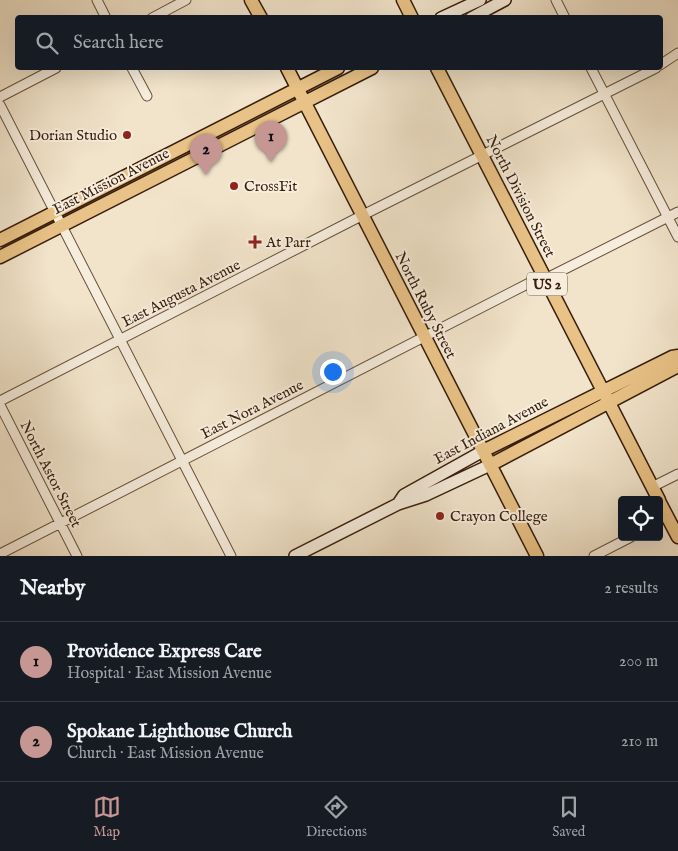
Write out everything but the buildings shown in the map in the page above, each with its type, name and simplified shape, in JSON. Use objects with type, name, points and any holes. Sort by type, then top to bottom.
[{"type":"main road","points":[[251,0],[258,15]]},
{"type":"main road","points":[[403,0],[410,15]]},
{"type":"main road","points":[[448,15],[480,0]]},
{"type":"main road","points":[[477,15],[505,0]]},
{"type":"main road","name":"North Ruby Street","points":[[288,70],[537,556]]},
{"type":"main road","name":"East Mission Avenue","points":[[0,240],[334,70]]},
{"type":"main road","name":"East Mission Avenue","points":[[0,257],[368,70]]},
{"type":"main road","name":"North Division Street","points":[[438,70],[657,496]]},
{"type":"main road","name":"East Indiana Avenue","points":[[398,504],[404,495],[483,451],[603,390],[672,357],[678,356]]},
{"type":"main road","name":"East Indiana Avenue","points":[[295,556],[398,504],[426,495],[490,465],[610,404],[678,366]]},
{"type":"main road","name":"North Division Street","points":[[664,521],[678,537]]},
{"type":"street","points":[[97,0],[104,15]]},
{"type":"street","points":[[158,15],[186,0]]},
{"type":"street","points":[[556,0],[564,15]]},
{"type":"street","points":[[663,64],[678,53]]},
{"type":"street","points":[[0,97],[52,70]]},
{"type":"street","points":[[133,70],[147,96]]},
{"type":"street","points":[[592,70],[678,237]]},
{"type":"street","name":"East Augusta Avenue","points":[[0,403],[362,215],[652,70]]},
{"type":"street","points":[[0,105],[231,556]]},
{"type":"street","name":"East Nora Avenue","points":[[0,554],[424,337],[678,212]]},
{"type":"street","name":"North Astor Street","points":[[0,403],[77,556]]},
{"type":"street","points":[[652,487],[678,474]]},
{"type":"street","points":[[594,556],[623,541]]},
{"type":"place","name":"Dorian Studio","points":[[127,135]]},
{"type":"place","name":"Providence Express Care","points":[[271,162]]},
{"type":"place","name":"Spokane Lighthouse Church","points":[[206,175]]},
{"type":"place","name":"CrossFit","points":[[234,186]]},
{"type":"place","name":"At Parr","points":[[255,242]]},
{"type":"place","name":"Crayon College","points":[[440,516]]}]
